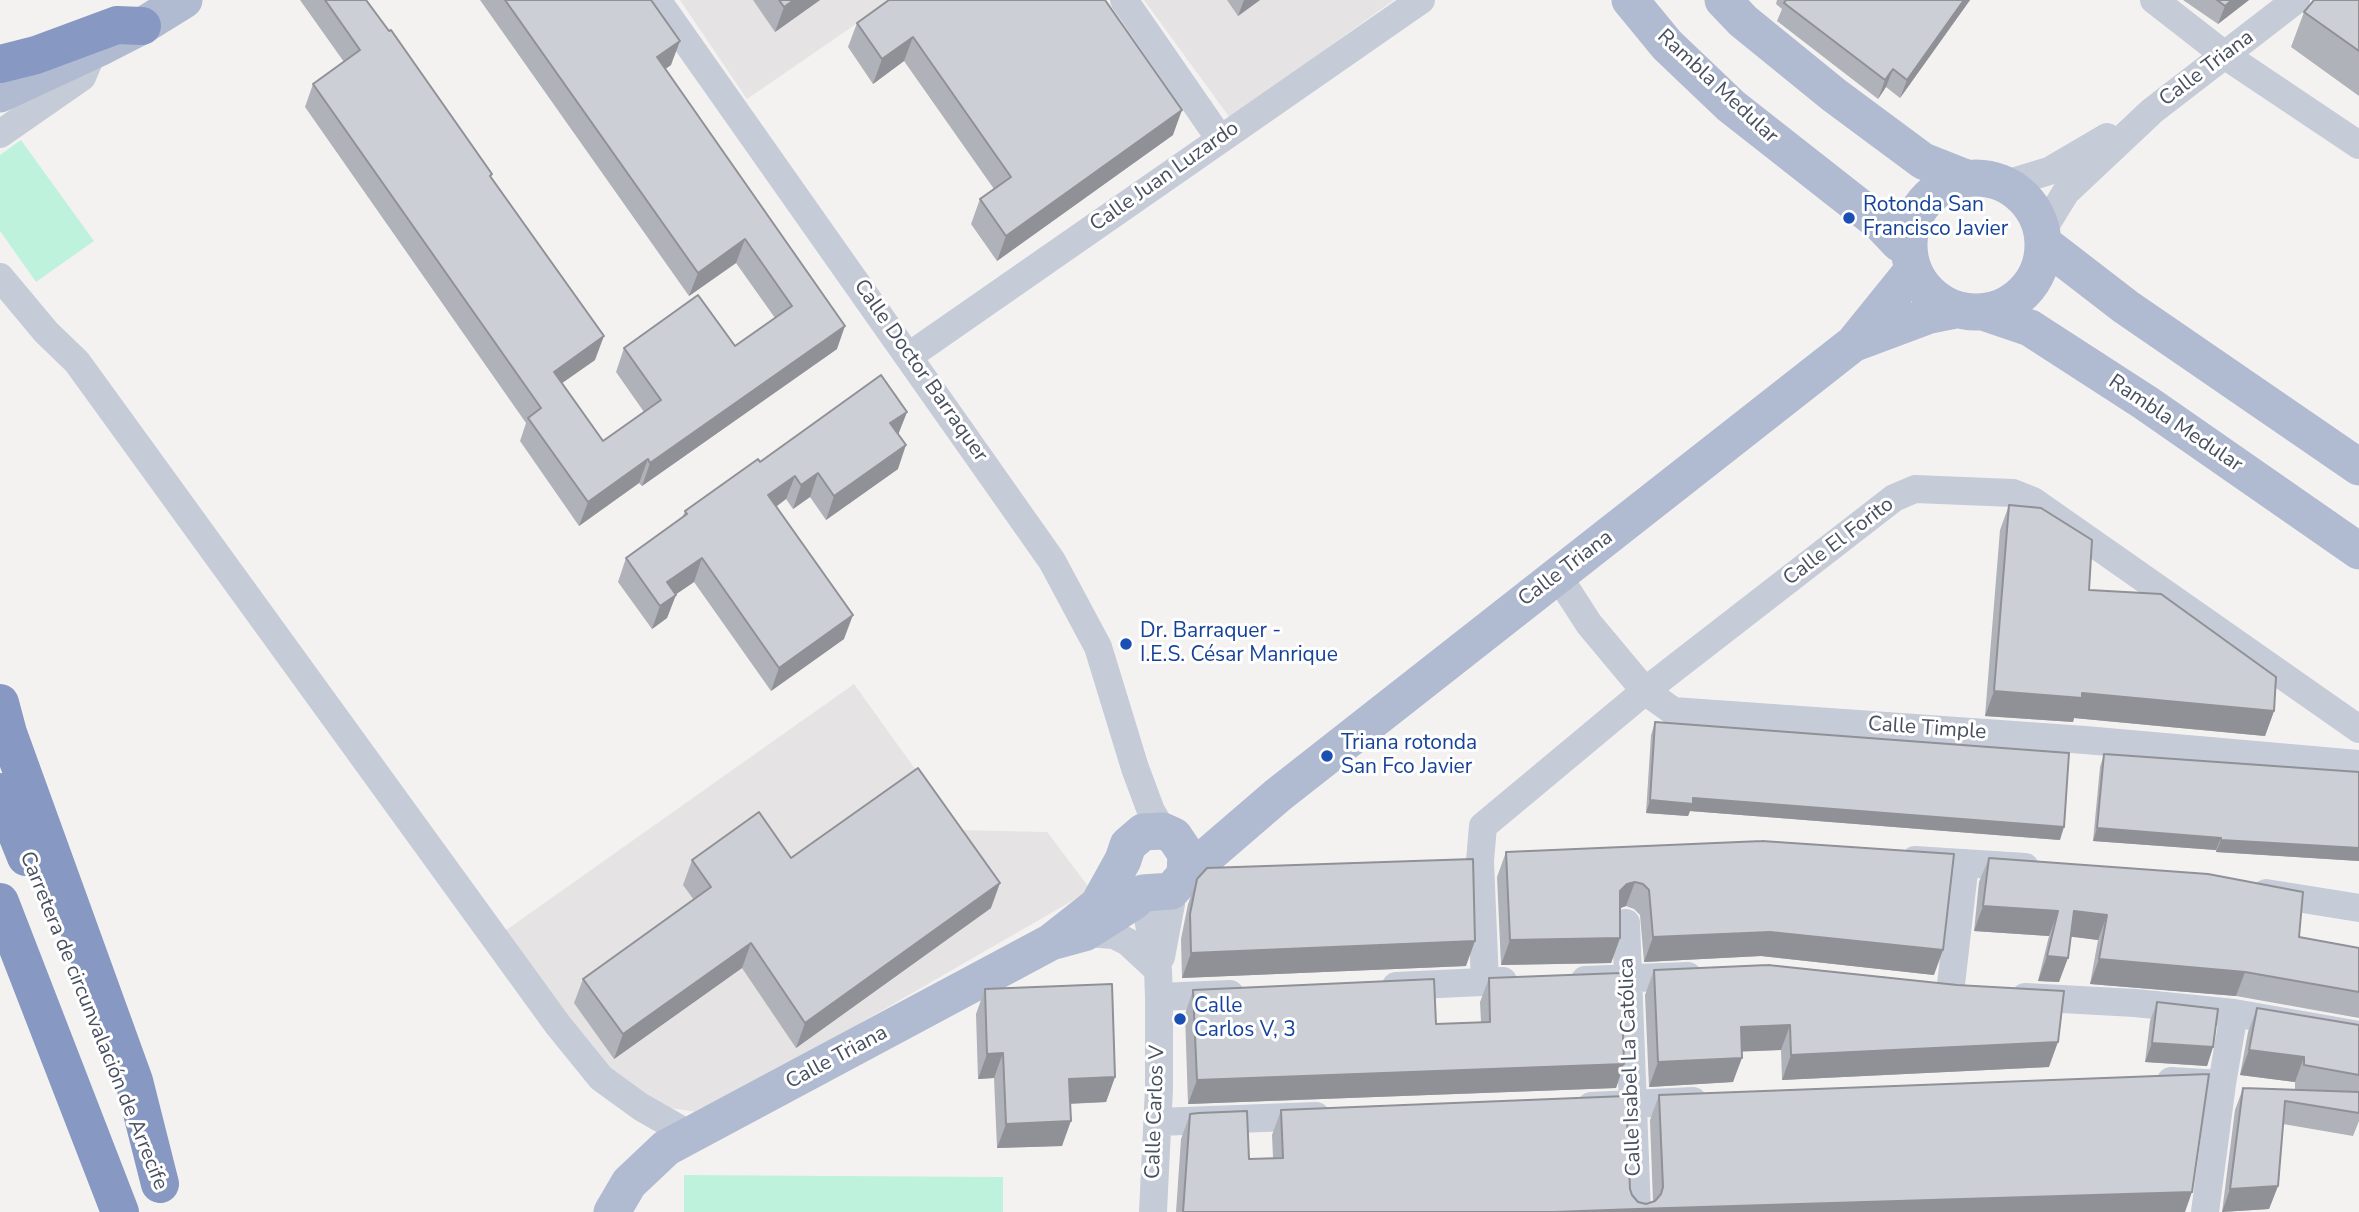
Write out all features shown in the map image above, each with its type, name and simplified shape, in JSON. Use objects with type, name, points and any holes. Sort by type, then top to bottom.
[{"type":"highway","points":[[0,64],[36,55],[117,25],[142,26]]},
{"type":"highway","points":[[0,703],[8,733],[134,1081],[165,1198]]},
{"type":"highway","name":"Carretera de circunvalación de Arrecife","points":[[0,792],[165,1198]]},
{"type":"highway","name":"Carretera de circunvalación de Arrecife","points":[[0,902],[120,1212]]},
{"type":"highway","points":[[0,941],[85,1119]]},
{"type":"main road","points":[[0,94],[142,26],[184,0]]},
{"type":"main road","name":"Rambla Medular","points":[[1630,0],[1667,46],[1731,106],[1880,223],[1910,258]]},
{"type":"main road","points":[[1740,7],[1833,95],[1923,161],[1966,178]]},
{"type":"main road","points":[[1966,178],[1987,178],[2006,184],[2023,196],[2035,212],[2043,237],[2041,263],[2032,282],[2018,298],[2000,308],[1969,311],[1932,297],[1921,285],[1910,258],[1912,222],[1924,201],[1943,185],[1966,178]]},
{"type":"main road","points":[[2043,237],[2126,307],[2359,467]]},
{"type":"main road","name":"Calle Triana","points":[[1854,343],[1910,258]]},
{"type":"main road","name":"Rambla Medular","points":[[1969,311],[2015,321],[2030,328],[2146,403],[2359,551]]},
{"type":"main road","name":"Calle Triana","points":[[620,1197],[666,1148],[1166,886],[1514,608],[1854,343],[1930,315],[1969,311]]},
{"type":"main road","name":"Calle Triana","points":[[1169,834],[1214,833],[1278,795]]},
{"type":"main road","points":[[1068,937],[1098,905],[1125,852],[1143,832],[1169,834],[1186,854],[1166,886],[1127,880],[1125,852]]},
{"type":"street","name":"Calle Doctor Barraquer","points":[[657,0],[1052,561],[1098,647],[1151,811],[1169,834]]},
{"type":"street","points":[[1124,0],[1220,139]]},
{"type":"street","name":"Calle Juan Luzardo","points":[[909,356],[1421,0]]},
{"type":"street","points":[[2154,0],[2225,56],[2359,145]]},
{"type":"street","name":"Calle Triana","points":[[2043,237],[2066,192],[2152,111],[2295,0]]},
{"type":"street","points":[[0,134],[82,77],[93,51]]},
{"type":"street","name":"Calle Triana","points":[[2006,184],[2049,172],[2152,111]]},
{"type":"street","points":[[0,277],[46,332],[77,362],[154,465],[558,1025],[601,1078],[641,1107],[690,1136]]},
{"type":"street","name":"Calle El Forito","points":[[1485,982],[1480,861],[1483,826],[1646,691],[1894,498],[1915,489],[2013,493],[2032,500],[2359,729]]},
{"type":"street","name":"Calle Timple","points":[[1558,576],[1589,624],[1646,691],[1673,711],[2085,740],[2359,764]]},
{"type":"street","name":"Calle Doctor Barraquer","points":[[1125,852],[1139,821],[1135,768]]},
{"type":"street","points":[[1884,858],[2049,869]]},
{"type":"street","points":[[1965,863],[1963,993],[2135,1003],[2234,1013],[2359,1035]]},
{"type":"street","points":[[1166,886],[1224,872]]},
{"type":"street","name":"Calle Carlos V","points":[[1153,1212],[1159,984],[1166,886]]},
{"type":"street","points":[[2240,888],[2359,908]]},
{"type":"street","name":"Calle Isabel La Católica","points":[[1626,923],[1637,1212]]},
{"type":"street","points":[[1068,937],[1114,935],[1128,942],[1159,984],[1254,993]]},
{"type":"street","points":[[1563,980],[1711,975]]},
{"type":"street","points":[[1377,987],[1524,981]]},
{"type":"street","points":[[2205,1212],[2234,1013]]},
{"type":"street","points":[[2146,1081],[2222,1084]]},
{"type":"street","points":[[1563,1107],[1715,1100]]},
{"type":"street","points":[[1157,1122],[1343,1115]]},
{"type":"street","points":[[599,1212],[620,1197]]},
{"type":"shaded area","points":[[680,0],[891,0],[747,99]]},
{"type":"shaded area","points":[[1144,0],[1394,0],[1230,118]]},
{"type":"shaded area","points":[[854,684],[959,830],[1047,832],[1091,890],[704,1113],[663,1107],[615,1076],[502,933]]},
{"type":"green space","points":[[21,140],[94,241],[36,282],[0,231],[0,155]]},
{"type":"green space","points":[[684,1175],[1003,1177],[1003,1212],[684,1212]]},
{"type":"building","points":[[325,0],[366,0],[389,31],[391,30],[492,174],[490,176],[604,336],[554,372],[603,441],[661,400],[624,348],[698,295],[735,346],[792,306],[745,239],[698,273],[505,0],[651,0],[680,41],[657,57],[845,326],[650,463],[648,459],[588,502],[528,418],[541,408],[313,84],[360,50]]},
{"type":"building","points":[[779,0],[794,0],[784,7]]},
{"type":"building","points":[[889,0],[1105,0],[1182,110],[1006,236],[980,199],[1011,177],[913,37],[882,59],[857,23]]},
{"type":"building","points":[[1786,0],[1964,0],[1907,80],[1893,69],[1885,80],[1784,3]]},
{"type":"building","points":[[2217,0],[2232,0],[2225,6]]},
{"type":"building","points":[[2314,0],[2359,0],[2359,51],[2304,12]]},
{"type":"building","points":[[881,375],[907,412],[890,423],[906,445],[834,496],[818,473],[801,485],[795,476],[768,495],[853,615],[779,668],[702,558],[667,582],[676,595],[660,606],[626,558],[687,514],[685,511],[758,459],[760,462]]},
{"type":"building","points":[[2009,505],[2041,508],[2092,540],[2089,590],[2161,594],[2276,677],[2274,711],[2082,693],[2082,698],[1994,691]]},
{"type":"building","points":[[1655,722],[2069,753],[2064,827],[1693,798],[1693,804],[1650,800]]},
{"type":"building","points":[[2104,754],[2359,772],[2359,848],[2221,840],[2097,828]]},
{"type":"building","points":[[918,768],[1000,883],[805,1023],[751,943],[623,1034],[583,979],[711,887],[692,860],[759,812],[791,858]]},
{"type":"building","points":[[1762,841],[1954,854],[1943,950],[1770,932],[1653,937],[1649,890],[1643,884],[1635,882],[1627,884],[1620,891],[1620,938],[1510,940],[1506,852]]},
{"type":"building","points":[[1989,858],[2208,874],[2303,892],[2299,937],[2359,948],[2359,992],[2245,972],[2099,959],[2107,915],[2074,911],[2068,958],[2047,956],[2058,911],[1983,906]]},
{"type":"building","points":[[1473,859],[1475,941],[1191,953],[1190,914],[1197,879],[1207,868]]},
{"type":"building","points":[[1768,965],[1957,985],[2064,991],[2058,1042],[1791,1055],[1790,1025],[1741,1027],[1742,1058],[1658,1062],[1654,970]]},
{"type":"building","points":[[1621,973],[1624,1064],[1197,1080],[1193,990],[1434,979],[1436,1024],[1490,1022],[1489,978]]},
{"type":"building","points":[[1112,984],[1115,1077],[1069,1079],[1071,1121],[1006,1124],[1003,1053],[987,1054],[985,989]]},
{"type":"building","points":[[2157,1002],[2218,1009],[2213,1047],[2152,1043]]},
{"type":"building","points":[[2257,1008],[2359,1025],[2359,1075],[2304,1065],[2304,1057],[2249,1050]]},
{"type":"building","points":[[2209,1074],[2192,1192],[1554,1212],[1183,1212],[1190,1114],[1247,1111],[1249,1159],[1283,1158],[1281,1110],[1626,1096],[1630,1189],[1638,1202],[1646,1204],[1655,1201],[1663,1187],[1659,1095]]},
{"type":"building","points":[[2243,1088],[2359,1092],[2359,1113],[2285,1101],[2278,1186],[2230,1189]]},
{"type":"place","name":"Rotonda San Francisco Javier","points":[[1849,218]]},
{"type":"place","name":"Dr. Barraquer - I.E.S. César Manrique","points":[[1126,644]]},
{"type":"place","name":"Triana rotonda San Fco Javier","points":[[1327,756]]},
{"type":"place","name":"Calle Carlos V, 3","points":[[1180,1019]]}]
